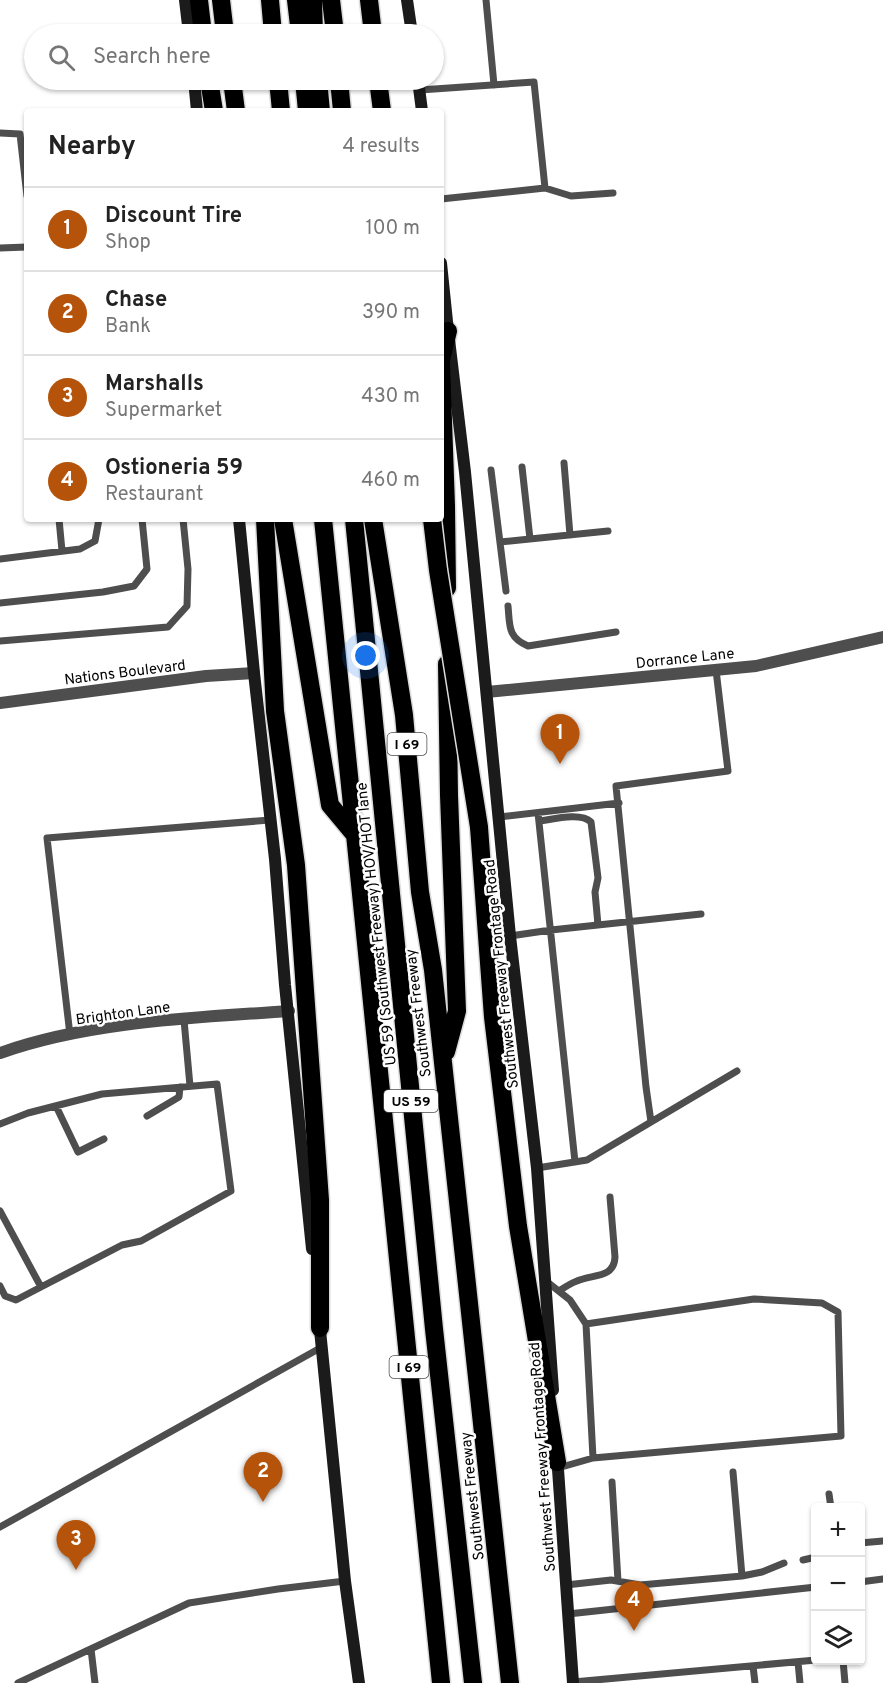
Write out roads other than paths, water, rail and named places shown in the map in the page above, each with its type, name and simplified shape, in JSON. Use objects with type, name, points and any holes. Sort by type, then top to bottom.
[{"type":"highway","points":[[199,0],[202,24]]},
{"type":"highway","points":[[221,0],[224,24]]},
{"type":"highway","points":[[270,0],[272,24]]},
{"type":"highway","points":[[296,0],[299,24]]},
{"type":"highway","points":[[313,0],[314,24]]},
{"type":"highway","points":[[331,0],[333,24]]},
{"type":"highway","points":[[369,0],[372,24]]},
{"type":"highway","points":[[211,90],[214,108]]},
{"type":"highway","points":[[233,90],[236,108]]},
{"type":"highway","points":[[279,90],[281,108]]},
{"type":"highway","points":[[305,90],[308,108]]},
{"type":"highway","points":[[319,90],[321,108]]},
{"type":"highway","points":[[340,90],[342,108]]},
{"type":"highway","points":[[379,90],[382,108]]},
{"type":"highway","points":[[444,349],[448,331]]},
{"type":"highway","points":[[442,1065],[457,1011],[448,795],[444,448]]},
{"type":"highway","points":[[266,522],[275,711],[296,865],[320,1200],[320,1328]]},
{"type":"highway","points":[[283,522],[330,805],[355,835]]},
{"type":"highway","name":"I 69","points":[[323,522],[441,1683]]},
{"type":"highway","name":"US 59 (Southwest Freeway) HOV/HOT lane","points":[[354,522],[434,1329],[473,1683]]},
{"type":"highway","name":"Southwest Freeway","points":[[373,522],[404,715],[420,892],[433,970],[510,1683]]},
{"type":"highway","points":[[432,522],[479,827],[493,1017],[518,1226],[557,1465]]},
{"type":"main road","points":[[185,0],[188,24]]},
{"type":"main road","points":[[407,0],[411,24]]},
{"type":"main road","points":[[195,90],[197,108]]},
{"type":"main road","points":[[420,90],[422,108]]},
{"type":"main road","name":"Southwest Freeway Frontage Road","points":[[444,292],[465,472],[510,936],[537,1168],[573,1683]]},
{"type":"main road","points":[[239,522],[275,858],[285,985],[345,1581],[359,1683]]},
{"type":"street","name":"Dorrance Lane","points":[[487,692],[756,666],[883,637]]},
{"type":"street","name":"Nations Boulevard","points":[[0,703],[206,676],[254,672]]},
{"type":"street","name":"Brighton Lane","points":[[0,1053],[28,1043],[111,1027],[289,1011]]},
{"type":"lane","points":[[486,0],[494,85]]},
{"type":"lane","points":[[444,85],[534,82],[545,188]]},
{"type":"lane","points":[[0,133],[20,134],[24,169]]},
{"type":"lane","points":[[444,199],[545,188],[571,196],[614,193]]},
{"type":"lane","points":[[0,248],[24,247]]},
{"type":"lane","points":[[564,463],[570,535]]},
{"type":"lane","points":[[522,467],[530,539]]},
{"type":"lane","points":[[491,470],[506,591]]},
{"type":"lane","points":[[59,522],[62,551]]},
{"type":"lane","points":[[0,559],[80,549],[94,541],[98,522]]},
{"type":"lane","points":[[0,603],[103,592],[134,586],[147,569],[142,522]]},
{"type":"lane","points":[[0,641],[168,627],[187,606],[188,569],[183,522]]},
{"type":"lane","points":[[500,542],[608,531]]},
{"type":"lane","points":[[507,606],[511,633],[519,642],[528,646],[616,632]]},
{"type":"lane","points":[[651,1122],[616,786],[728,771],[716,670]]},
{"type":"lane","points":[[499,817],[619,802]]},
{"type":"lane","points":[[538,813],[575,1162]]},
{"type":"lane","points":[[540,821],[579,816],[586,817],[591,822],[598,878],[595,892],[598,925]]},
{"type":"lane","points":[[70,1035],[48,838],[270,820]]},
{"type":"lane","points":[[510,936],[701,914]]},
{"type":"lane","points":[[184,1020],[190,1086]]},
{"type":"lane","points":[[537,1168],[587,1160],[736,1071]]},
{"type":"lane","points":[[0,1124],[28,1113],[102,1094],[217,1084],[231,1191],[141,1241],[122,1245],[16,1300],[5,1296],[0,1286]]},
{"type":"lane","points":[[147,1116],[179,1097],[180,1087]]},
{"type":"lane","points":[[56,1106],[78,1152],[104,1139]]},
{"type":"lane","points":[[559,1291],[576,1281],[607,1273],[615,1264],[610,1197]]},
{"type":"lane","points":[[0,1212],[42,1287]]},
{"type":"lane","points":[[546,1281],[570,1300],[586,1324],[593,1458]]},
{"type":"lane","points":[[557,1465],[593,1458],[841,1436],[838,1312],[822,1303],[754,1299],[586,1324]]},
{"type":"lane","points":[[0,1527],[322,1347]]},
{"type":"lane","points":[[733,1472],[742,1576]]},
{"type":"lane","points":[[612,1482],[618,1581]]},
{"type":"lane","points":[[829,1494],[830,1503]]},
{"type":"lane","points":[[865,1543],[883,1541]]},
{"type":"lane","points":[[803,1560],[811,1558]]},
{"type":"lane","points":[[566,1585],[611,1580],[639,1585],[742,1576],[762,1572],[784,1563]]},
{"type":"lane","points":[[865,1581],[883,1579]]},
{"type":"lane","points":[[18,1683],[189,1603],[345,1581]]},
{"type":"lane","points":[[568,1614],[811,1588]]},
{"type":"lane","points":[[91,1649],[95,1683]]},
{"type":"lane","points":[[573,1683],[811,1661]]},
{"type":"lane","points":[[798,1662],[800,1683]]},
{"type":"lane","points":[[843,1665],[845,1683]]},
{"type":"lane","points":[[753,1666],[755,1683]]},
{"type":"place","name":"Discount Tire","points":[[560,764]]},
{"type":"place","name":"Chase","points":[[263,1502]]},
{"type":"place","name":"Marshalls","points":[[76,1570]]},
{"type":"place","name":"Ostioneria 59","points":[[634,1631]]}]
